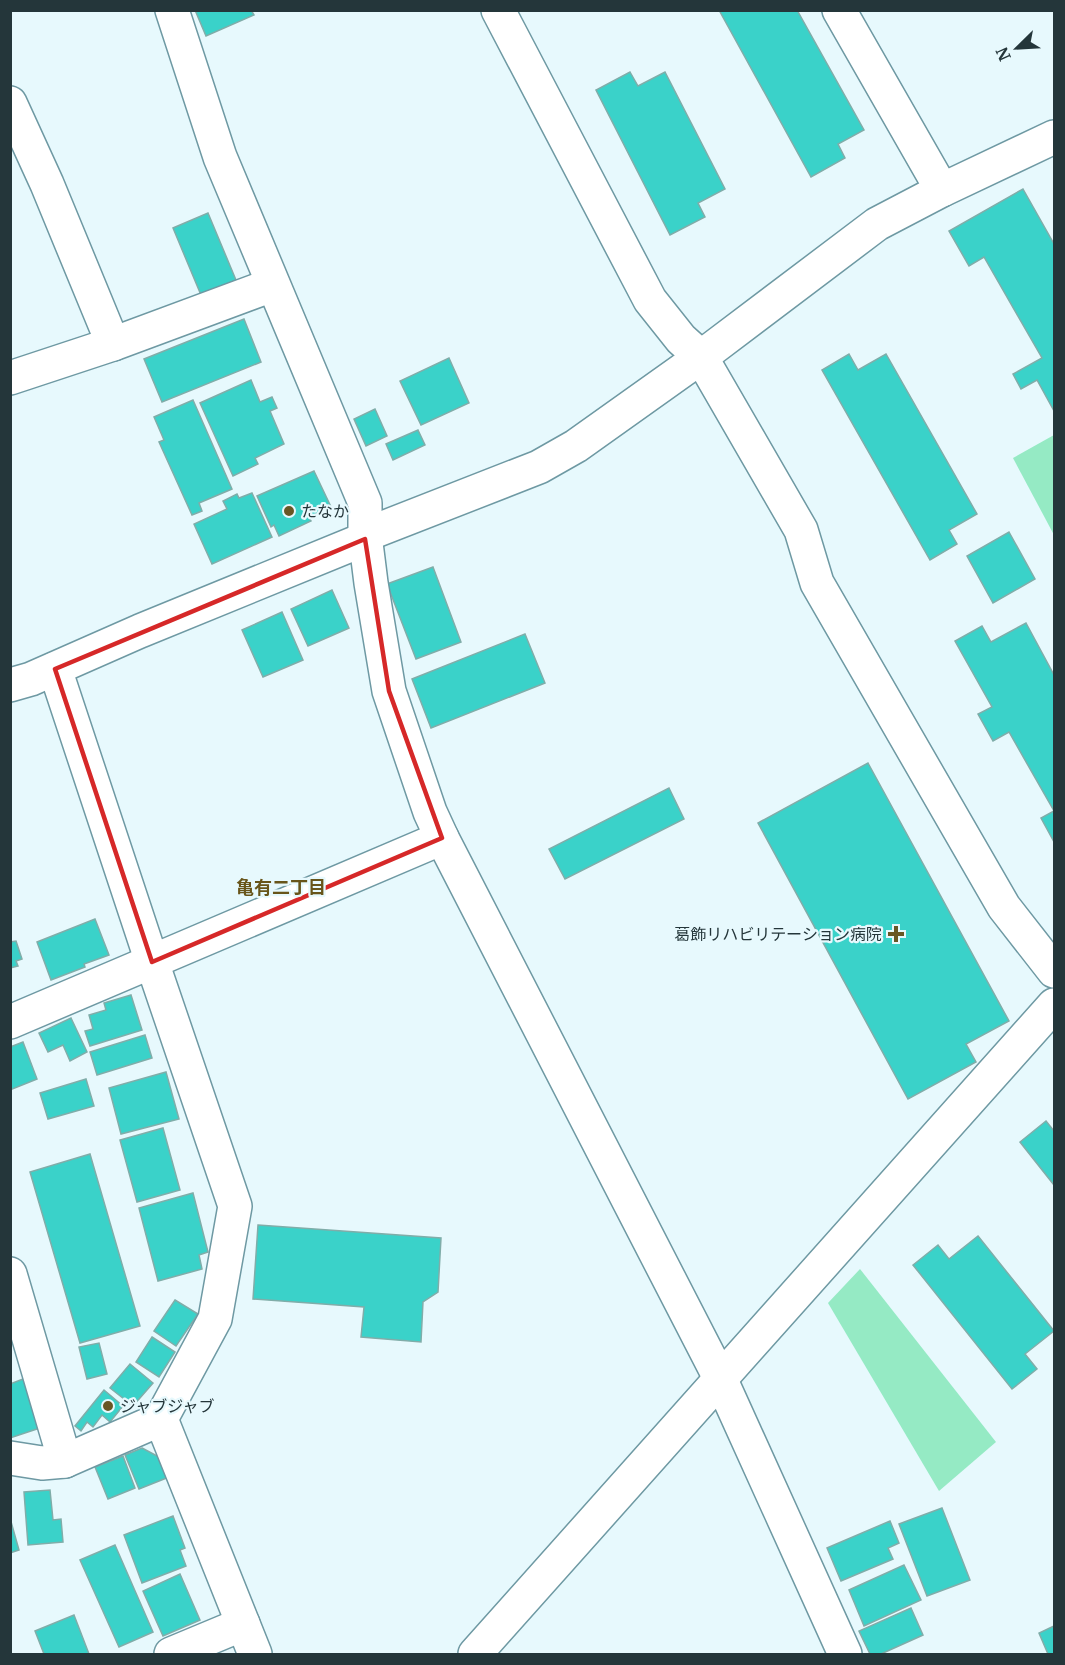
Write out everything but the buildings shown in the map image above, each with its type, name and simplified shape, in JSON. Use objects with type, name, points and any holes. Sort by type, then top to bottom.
[{"type":"street","points":[[172,10],[220,158],[365,503],[365,537],[389,691],[430,812],[720,1378],[845,1654]]},
{"type":"street","points":[[498,10],[650,300],[681,339],[701,357],[801,530],[817,583],[875,684],[1004,907],[1054,971]]},
{"type":"street","points":[[839,10],[942,190]]},
{"type":"street","points":[[10,103],[47,184],[113,344]]},
{"type":"street","points":[[10,684],[32,679],[365,537],[539,467],[585,440],[701,357],[877,224],[942,190],[1054,137]]},
{"type":"street","points":[[10,378],[113,344],[272,285]]},
{"type":"street","points":[[10,1458],[42,1463],[65,1461],[161,1419],[215,1319],[235,1206],[55,669]]},
{"type":"street","points":[[10,1022],[442,838]]},
{"type":"street","points":[[475,1654],[1054,1005]]},
{"type":"street","points":[[10,1274],[65,1461]]},
{"type":"street","points":[[161,1419],[255,1654]]},
{"type":"street","points":[[171,1654],[243,1624]]},
{"type":"highlighted area","points":[[365,539],[389,691],[442,838],[152,962],[55,669]]},
{"type":"green space","points":[[1054,435],[1054,535],[1013,458]]},
{"type":"green space","points":[[860,1269],[996,1442],[939,1491],[828,1303]]},
{"type":"place","name":"たなか","points":[[289,511]]},
{"type":"place","name":"葛飾リハビリテーション病院","points":[[896,934]]},
{"type":"place","name":"ジャブジャブ","points":[[108,1406]]},
{"type":"district","name":"亀有二丁目","points":[[281,888]]}]
